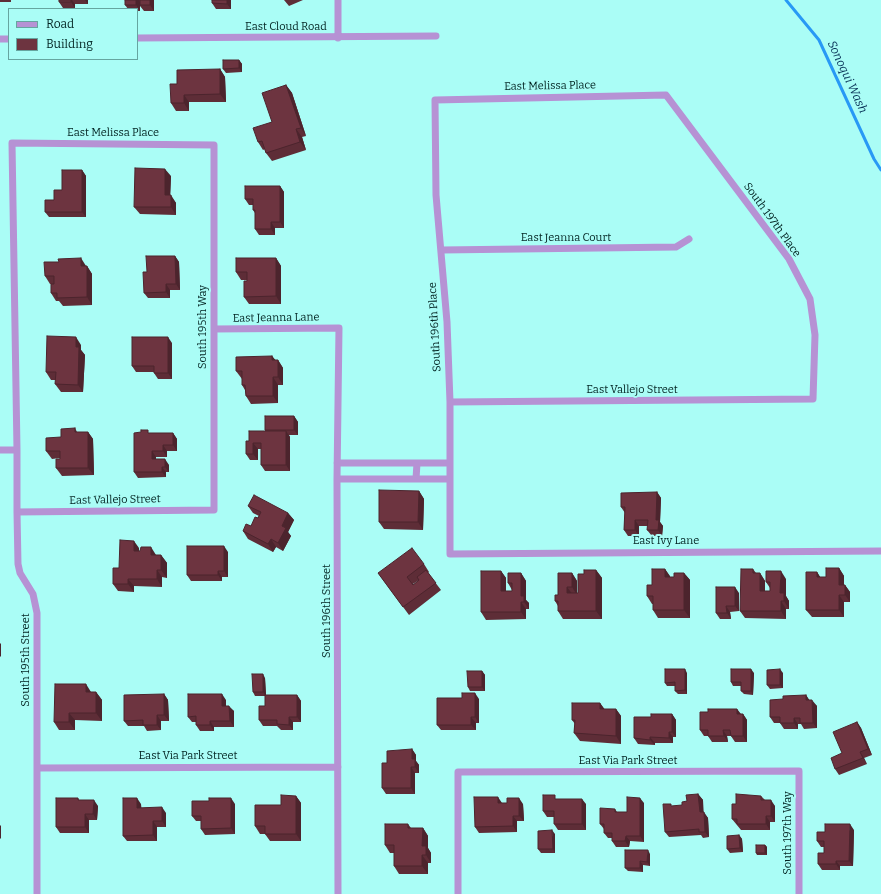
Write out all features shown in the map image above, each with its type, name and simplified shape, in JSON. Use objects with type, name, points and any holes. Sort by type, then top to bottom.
[{"type":"street","points":[[338,0],[338,38]]},
{"type":"street","name":"East Cloud Road","points":[[138,38],[338,38],[436,36]]},
{"type":"street","name":"East Melissa Place","points":[[436,100],[666,95]]},
{"type":"street","name":"South 197th Place","points":[[666,95],[789,260],[810,299],[816,335],[813,399]]},
{"type":"street","name":"South 196th Place","points":[[436,100],[436,195],[442,250],[450,402],[450,554]]},
{"type":"street","name":"East Melissa Place","points":[[12,143],[214,144]]},
{"type":"street","name":"South 195th Street","points":[[12,143],[18,564],[20,573],[33,594],[37,604],[37,894]]},
{"type":"street","name":"South 195th Way","points":[[214,144],[214,510]]},
{"type":"street","name":"East Jeanna Court","points":[[442,250],[676,247],[689,239]]},
{"type":"street","name":"East Jeanna Lane","points":[[214,329],[339,328]]},
{"type":"street","name":"South 196th Street","points":[[338,894],[337,463],[339,328]]},
{"type":"street","name":"East Vallejo Street","points":[[450,402],[813,399]]},
{"type":"street","points":[[0,450],[17,450]]},
{"type":"street","points":[[337,463],[450,463]]},
{"type":"street","points":[[416,479],[417,463]]},
{"type":"street","points":[[337,479],[450,479]]},
{"type":"street","name":"East Vallejo Street","points":[[17,512],[214,510]]},
{"type":"street","name":"East Ivy Lane","points":[[450,554],[881,551]]},
{"type":"street","name":"East Via Park Street","points":[[37,768],[338,767]]},
{"type":"street","name":"East Via Park Street","points":[[458,894],[458,772],[799,771]]},
{"type":"street","name":"South 197th Way","points":[[799,771],[799,894]]},
{"type":"building","points":[[59,0],[71,0],[71,2],[59,2]]},
{"type":"building","points":[[125,0],[136,0],[136,5],[125,5]]},
{"type":"building","points":[[140,0],[150,0],[150,5],[140,5]]},
{"type":"building","points":[[212,0],[227,0],[227,4],[212,3]]},
{"type":"building","points":[[223,60],[239,60],[239,68],[223,69]]},
{"type":"building","points":[[220,69],[220,94],[184,95],[184,103],[171,103],[170,84],[177,84],[177,70]]},
{"type":"building","points":[[286,85],[301,128],[296,129],[300,142],[266,153],[262,141],[258,142],[253,128],[272,122],[262,93]]},
{"type":"building","points":[[135,168],[165,169],[165,195],[171,195],[171,207],[134,207]]},
{"type":"building","points":[[62,170],[82,170],[82,212],[45,212],[45,200],[54,200],[54,190],[62,190]]},
{"type":"building","points":[[245,186],[280,186],[280,222],[271,222],[271,229],[255,229],[255,210],[253,210],[253,199],[245,199]]},
{"type":"building","points":[[146,256],[175,256],[176,284],[166,284],[166,292],[144,293],[143,272],[147,272]]},
{"type":"building","points":[[81,258],[81,266],[87,266],[87,297],[57,298],[57,293],[51,293],[51,284],[54,284],[54,276],[45,276],[44,262],[59,262],[58,259]]},
{"type":"building","points":[[236,258],[276,258],[276,296],[244,297],[244,281],[247,281],[247,272],[236,272]]},
{"type":"building","points":[[47,336],[76,337],[76,347],[79,347],[78,385],[55,384],[56,372],[46,372]]},
{"type":"building","points":[[132,337],[168,337],[168,373],[154,373],[154,366],[132,366]]},
{"type":"building","points":[[272,356],[272,360],[278,360],[278,377],[273,377],[273,396],[246,396],[245,385],[242,385],[242,371],[236,371],[236,357]]},
{"type":"building","points":[[265,416],[294,416],[294,430],[265,430]]},
{"type":"building","points":[[75,428],[75,432],[88,432],[88,468],[56,468],[56,459],[60,459],[60,451],[46,451],[46,438],[61,437],[61,429]]},
{"type":"building","points":[[141,430],[148,430],[148,433],[173,433],[173,445],[163,445],[163,451],[152,451],[152,459],[165,459],[165,467],[162,467],[162,472],[134,472],[134,433],[141,432]]},
{"type":"building","points":[[249,431],[286,431],[286,465],[261,465],[261,443],[253,443],[253,454],[246,454],[246,441],[249,441]]},
{"type":"building","points":[[379,490],[419,491],[418,522],[379,522]]},
{"type":"building","points":[[657,492],[656,520],[659,520],[658,530],[647,530],[648,520],[635,520],[635,530],[624,530],[625,507],[621,507],[621,493]]},
{"type":"building","points":[[254,495],[288,513],[282,526],[286,528],[278,543],[271,539],[268,544],[243,531],[246,524],[251,526],[255,517],[258,518],[261,512],[248,506]]},
{"type":"building","points":[[120,540],[134,541],[134,551],[140,551],[141,547],[151,547],[151,555],[161,555],[161,570],[157,570],[157,579],[128,579],[128,584],[113,584],[113,568],[119,568]]},
{"type":"building","points":[[187,546],[224,546],[224,571],[218,571],[218,575],[187,575]]},
{"type":"building","points":[[412,548],[424,564],[407,577],[413,585],[419,580],[417,577],[426,570],[436,583],[403,607],[378,573]]},
{"type":"building","points":[[826,568],[839,568],[839,585],[845,585],[845,595],[839,595],[839,610],[806,610],[806,572],[817,572],[817,577],[826,577]]},
{"type":"building","points":[[652,569],[665,569],[665,577],[674,577],[674,573],[684,573],[684,610],[653,610],[653,596],[647,596],[647,585],[652,585]]},
{"type":"building","points":[[741,569],[753,569],[753,573],[760,573],[760,591],[770,591],[770,582],[766,582],[766,571],[781,571],[780,593],[784,593],[784,601],[781,601],[781,611],[740,611]]},
{"type":"building","points":[[584,570],[596,570],[596,611],[558,611],[558,601],[555,601],[555,595],[558,595],[558,573],[572,573],[572,587],[567,587],[567,593],[578,593],[578,574],[584,574]]},
{"type":"building","points":[[481,571],[501,571],[501,591],[512,591],[512,583],[508,583],[508,573],[521,573],[521,596],[524,596],[524,602],[521,602],[521,612],[481,612]]},
{"type":"building","points":[[716,587],[735,587],[735,606],[726,606],[727,613],[716,613]]},
{"type":"building","points":[[665,669],[685,669],[685,690],[675,691],[675,682],[665,683]]},
{"type":"building","points":[[731,669],[751,669],[751,691],[741,691],[741,682],[731,682]]},
{"type":"building","points":[[780,669],[780,685],[767,685],[767,670]]},
{"type":"building","points":[[467,671],[482,671],[482,687],[468,687]]},
{"type":"building","points":[[252,674],[263,674],[263,692],[253,692]]},
{"type":"building","points":[[55,684],[86,684],[86,692],[96,692],[96,713],[69,713],[69,722],[54,722]]},
{"type":"building","points":[[462,693],[475,693],[475,717],[471,717],[471,725],[437,725],[437,698],[462,698]]},
{"type":"building","points":[[164,694],[164,715],[157,715],[157,725],[143,725],[143,720],[124,721],[124,695]]},
{"type":"building","points":[[188,694],[222,694],[222,706],[229,706],[230,721],[210,721],[210,725],[196,725],[196,716],[188,717]]},
{"type":"building","points":[[265,695],[297,695],[297,717],[289,717],[289,725],[277,724],[277,720],[259,720],[259,706],[265,706]]},
{"type":"building","points":[[806,695],[806,700],[812,700],[813,723],[800,723],[800,718],[794,718],[794,723],[780,723],[780,717],[770,717],[770,700],[783,699],[783,696]]},
{"type":"building","points":[[572,703],[600,703],[600,709],[616,709],[616,736],[574,733],[575,720],[572,720]]},
{"type":"building","points":[[708,709],[737,709],[737,714],[743,714],[743,736],[731,736],[730,730],[723,730],[724,736],[708,736],[708,730],[700,730],[700,712],[708,712]]},
{"type":"building","points":[[651,714],[672,714],[672,732],[669,732],[669,738],[650,737],[650,740],[634,738],[634,717],[651,717]]},
{"type":"building","points":[[857,722],[868,749],[860,752],[863,758],[835,769],[831,758],[842,753],[833,732]]},
{"type":"building","points":[[412,749],[412,759],[415,759],[415,767],[411,767],[411,788],[382,788],[382,763],[387,763],[387,751]]},
{"type":"building","points":[[698,794],[700,812],[704,812],[705,832],[699,832],[699,829],[665,832],[663,804],[671,804],[671,806],[682,805],[682,802],[687,801],[686,795]]},
{"type":"building","points":[[736,794],[761,796],[761,800],[771,800],[771,816],[766,816],[766,824],[737,824],[737,819],[732,819],[732,804],[736,804]]},
{"type":"building","points":[[281,795],[296,796],[296,834],[265,834],[265,826],[255,826],[255,805],[281,805]]},
{"type":"building","points":[[543,795],[555,795],[555,799],[582,799],[582,824],[554,824],[554,811],[543,811]]},
{"type":"building","points":[[474,797],[498,797],[498,803],[507,803],[507,798],[519,798],[519,816],[513,816],[513,826],[475,827]]},
{"type":"building","points":[[627,797],[640,798],[640,836],[626,836],[625,841],[612,841],[612,833],[604,833],[604,824],[600,824],[600,808],[615,809],[615,812],[627,812]]},
{"type":"building","points":[[56,798],[94,800],[93,814],[85,814],[85,827],[56,827]]},
{"type":"building","points":[[123,798],[137,798],[137,808],[162,807],[162,821],[153,821],[153,835],[123,836]]},
{"type":"building","points":[[209,798],[231,798],[231,828],[201,829],[201,816],[192,816],[192,801],[209,801]]},
{"type":"building","points":[[385,824],[408,824],[408,828],[423,828],[422,846],[426,846],[426,855],[422,855],[422,866],[394,866],[394,845],[385,845]]},
{"type":"building","points":[[825,824],[850,824],[849,861],[836,861],[836,864],[818,864],[818,853],[824,853],[824,841],[817,841],[817,832],[825,832]]},
{"type":"building","points":[[552,830],[553,849],[538,849],[538,831]]},
{"type":"building","points":[[739,835],[740,848],[727,849],[727,836]]},
{"type":"building","points":[[756,845],[765,845],[765,853],[756,853]]},
{"type":"building","points":[[625,850],[648,850],[647,862],[640,861],[640,868],[625,868]]},
{"type":"waterway","name":"Sonoqui Wash","points":[[786,0],[819,40],[874,159],[881,170]]}]
